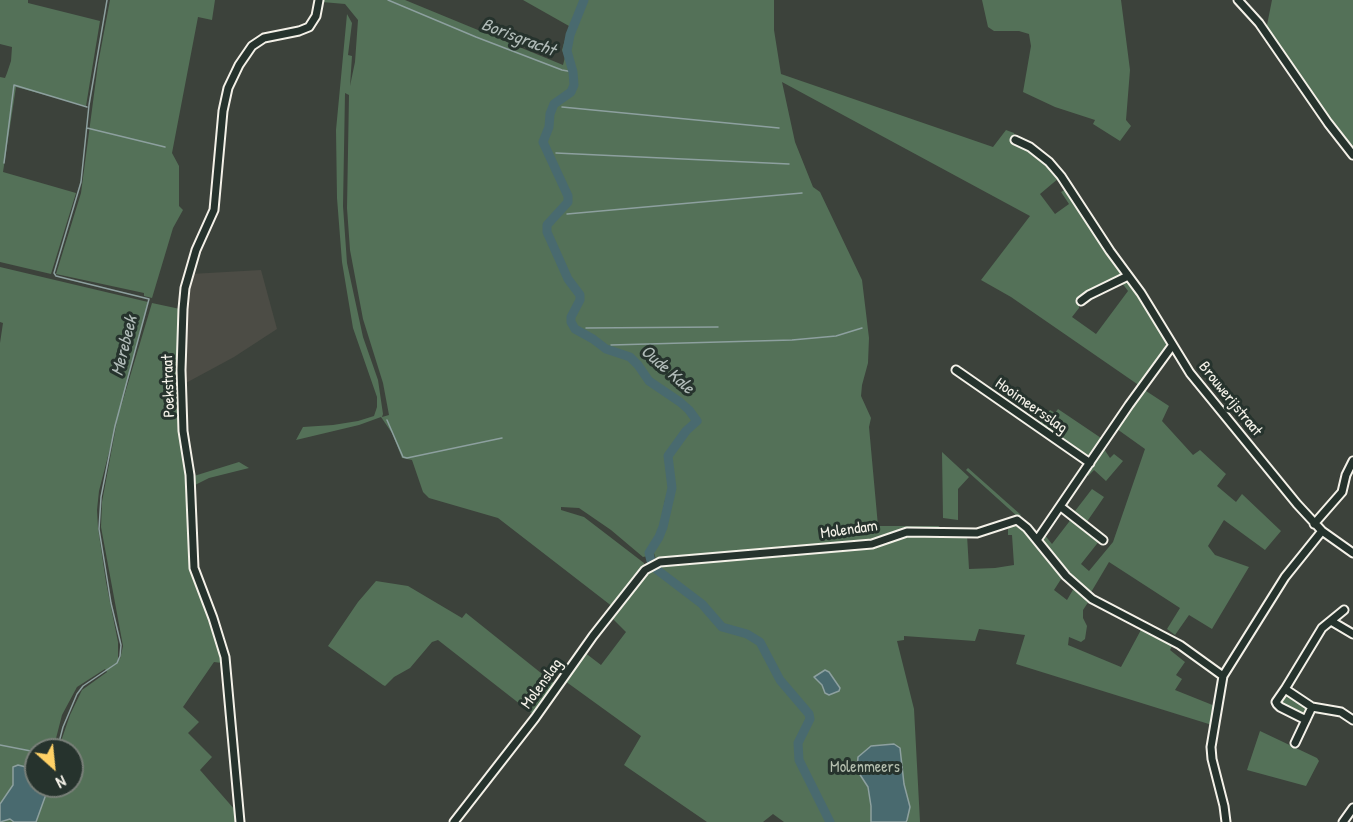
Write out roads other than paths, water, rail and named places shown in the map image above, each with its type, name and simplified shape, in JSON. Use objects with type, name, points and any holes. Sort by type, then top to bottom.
[{"type":"street","name":"Poekstraat","points":[[240,822],[225,657],[194,568],[190,475],[184,438],[181,370],[185,288],[196,250],[214,210],[223,111],[228,88],[239,65],[252,46],[264,38],[309,27],[316,16],[319,0]]},
{"type":"street","points":[[1238,0],[1258,23],[1353,155]]},
{"type":"street","name":"Brouwerijstraat","points":[[1015,140],[1030,147],[1049,162],[1061,176],[1190,372],[1314,524],[1353,553]]},
{"type":"street","points":[[1080,301],[1128,276]]},
{"type":"street","points":[[1172,346],[1036,540],[1066,576],[1092,599],[1180,645],[1223,676]]},
{"type":"street","name":"Hooimeersslag","points":[[956,370],[1090,463]]},
{"type":"street","points":[[1314,524],[1342,492],[1346,475],[1353,461]]},
{"type":"street","points":[[1061,507],[1103,540]]},
{"type":"street","name":"Molendam","points":[[654,564],[872,544],[908,532],[977,533],[1017,520],[1036,540]]},
{"type":"street","points":[[1226,822],[1211,747],[1223,676],[1285,577],[1322,531]]},
{"type":"street","name":"Molenslag","points":[[454,822],[535,718],[593,636],[654,564]]},
{"type":"street","points":[[1306,720],[1280,707],[1276,702],[1322,628],[1344,610]]},
{"type":"street","points":[[1331,621],[1353,634]]},
{"type":"street","points":[[1285,689],[1312,707],[1341,712],[1353,720]]},
{"type":"street","points":[[1295,743],[1312,707]]},
{"type":"street","points":[[1343,822],[1353,808]]},
{"type":"water","points":[[825,670],[840,688],[839,691],[829,695],[814,677]]},
{"type":"water","name":"Molenmeers","points":[[894,744],[900,748],[904,784],[910,807],[907,820],[906,822],[871,822],[868,787],[857,770],[858,757],[871,746]]},
{"type":"water","points":[[24,766],[24,798],[45,798],[36,822],[14,822],[10,819],[0,822],[0,804],[13,785],[13,767]]},
{"type":"waterway","name":"Merebeek","points":[[60,738],[77,694],[83,686],[117,663],[120,656],[121,645],[111,603],[99,529],[101,497],[115,426],[149,299],[56,276],[54,273],[81,182],[89,105],[107,0]]},
{"type":"waterway","name":"Borisgracht","points":[[388,0],[476,37],[562,70],[573,72]]},
{"type":"waterway","name":"Oude Kale","points":[[584,0],[570,35],[567,51],[574,85],[571,92],[554,104],[543,142],[568,196],[568,202],[547,225],[547,232],[568,279],[580,295],[580,300],[571,317],[575,329],[606,349],[630,357],[649,381],[680,402],[697,421],[686,431],[668,456],[672,488],[663,527],[649,553],[651,561]]},
{"type":"waterway","points":[[4,163],[14,85],[87,107]]},
{"type":"waterway","points":[[562,107],[779,128]]},
{"type":"waterway","points":[[87,128],[165,147]]},
{"type":"waterway","points":[[556,153],[789,164]]},
{"type":"waterway","points":[[567,214],[802,193]]},
{"type":"waterway","points":[[586,328],[718,327]]},
{"type":"waterway","points":[[611,345],[792,340],[836,336],[862,328]]},
{"type":"waterway","points":[[387,420],[403,457],[407,458],[502,438]]},
{"type":"waterway","name":"Oude Kale","points":[[656,569],[702,604],[722,627],[747,634],[760,642],[780,680],[809,714],[810,719],[798,743],[799,760],[830,822]]},
{"type":"waterway","points":[[0,745],[24,750]]}]
